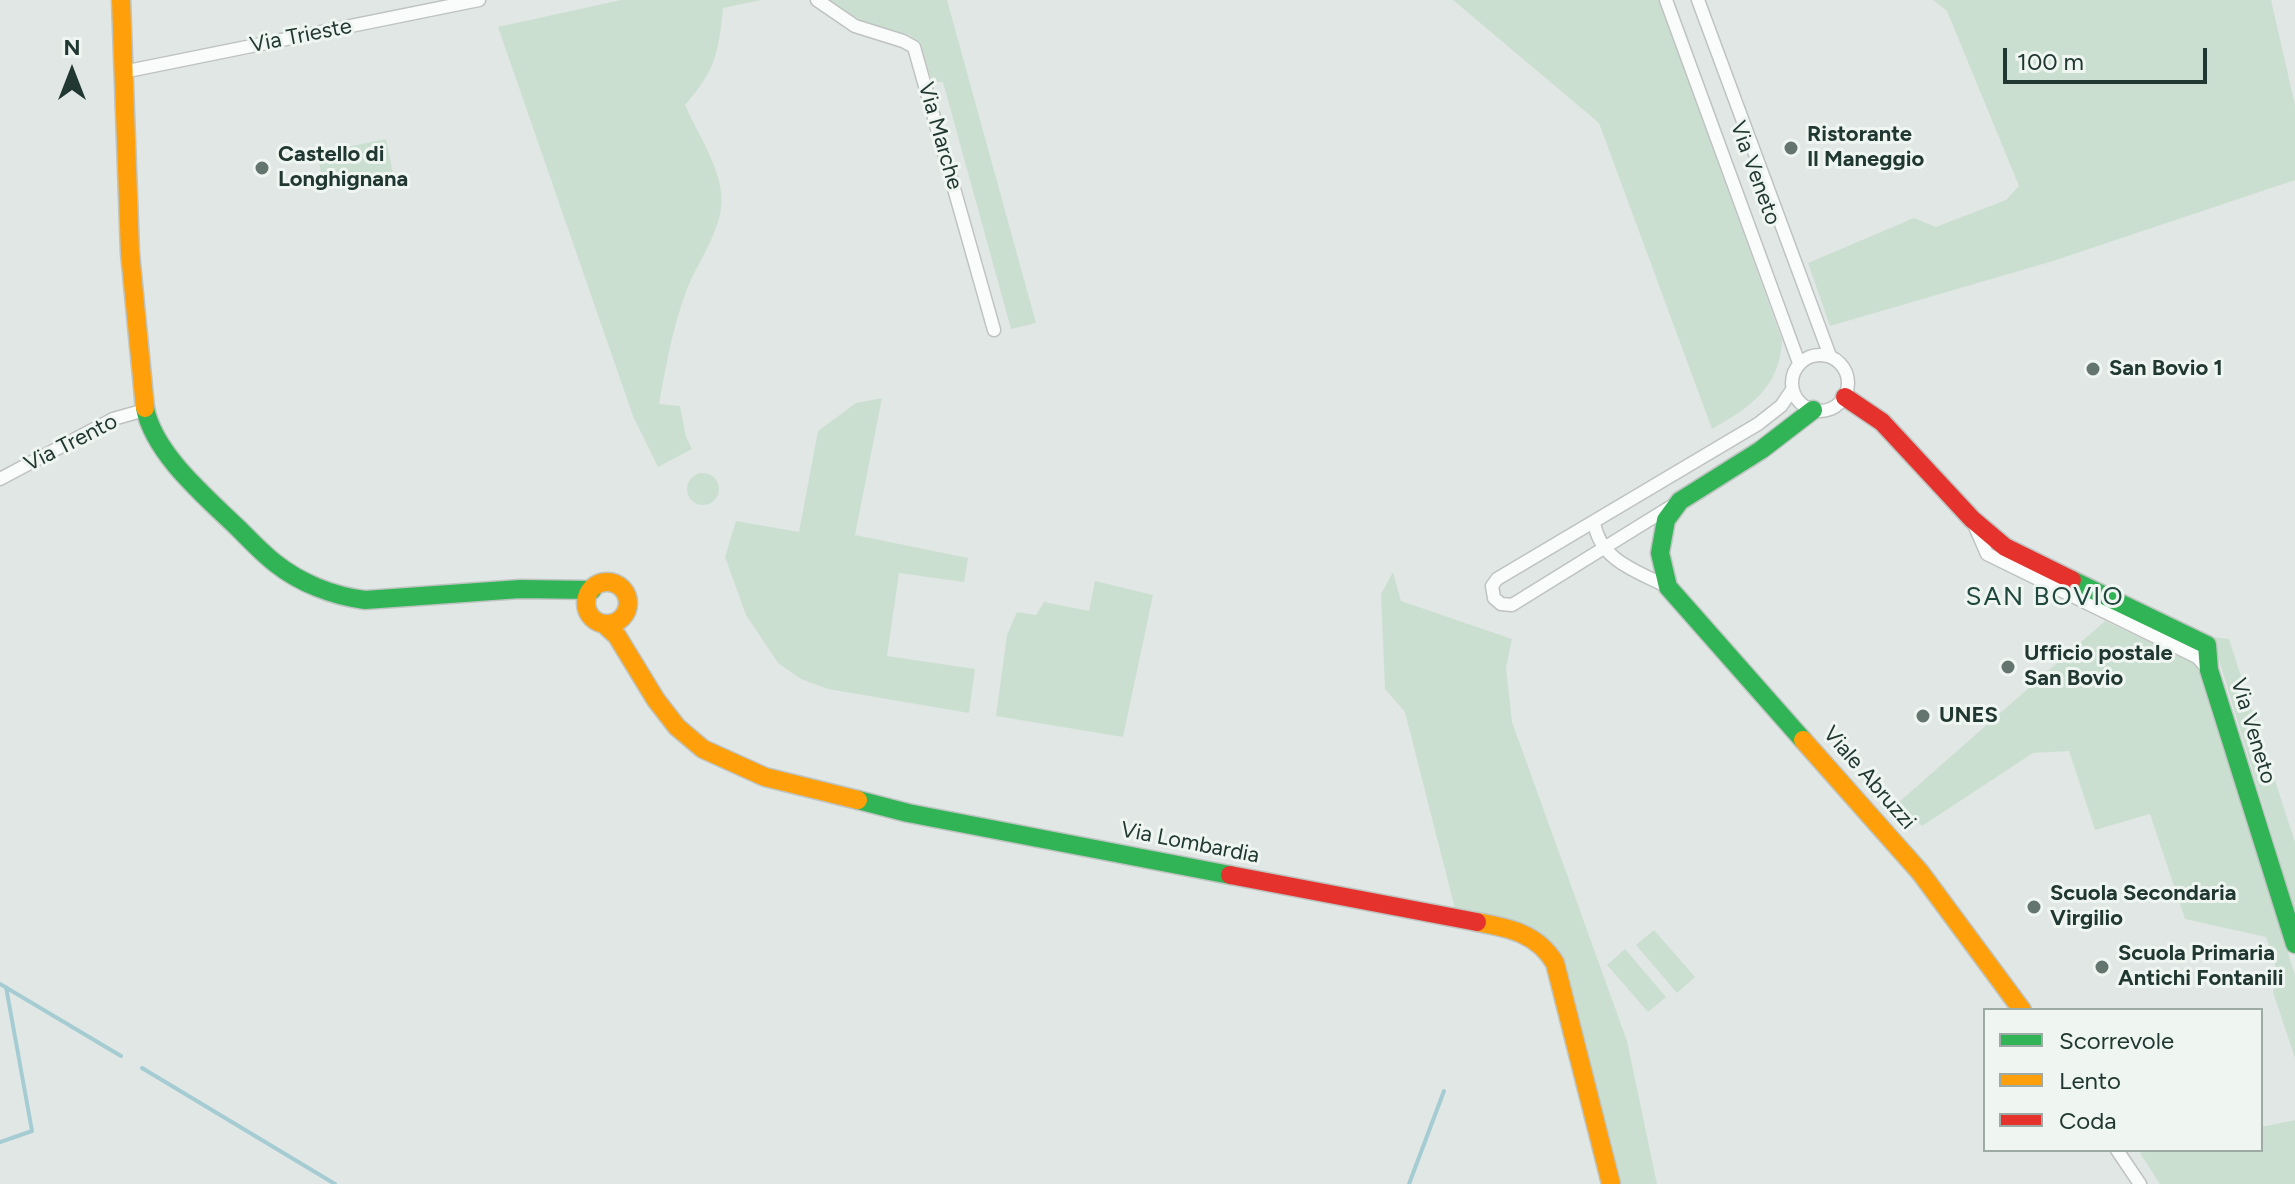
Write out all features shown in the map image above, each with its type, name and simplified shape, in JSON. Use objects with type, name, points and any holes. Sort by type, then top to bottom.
[{"type":"street","points":[[121,0],[130,253],[145,410],[162,447],[199,491],[267,557],[315,587],[365,600],[520,589],[566,590],[581,597],[589,596]]},
{"type":"street","name":"Via Trieste","points":[[123,72],[479,0]]},
{"type":"street","name":"Via Marche","points":[[817,0],[855,26],[914,47],[994,330]]},
{"type":"street","name":"Via Veneto","points":[[1666,0],[1799,363]]},
{"type":"street","name":"Via Veneto","points":[[1698,0],[1830,356]]},
{"type":"street","points":[[1792,390],[1799,402],[1813,410],[1828,410],[1845,397],[1848,384],[1845,370],[1830,356],[1816,355],[1799,363],[1793,373],[1792,390],[1781,406],[1758,424],[1497,579],[1492,586],[1494,598],[1501,604],[1512,605],[1785,434],[1813,410]]},
{"type":"street","name":"Via Veneto","points":[[1845,397],[1882,422],[1972,519],[2005,547],[2207,645],[2209,670],[2295,944]]},
{"type":"street","name":"Via Trento","points":[[0,479],[113,419],[145,410]]},
{"type":"street","points":[[1668,587],[1662,575],[1660,547],[1668,519],[1679,501]]},
{"type":"street","points":[[1594,522],[1598,540],[1614,559],[1668,587]]},
{"type":"street","name":"Via Lombardia","points":[[629,655],[623,616],[628,602],[622,589],[605,583],[589,596],[591,616],[617,636],[666,714],[689,739],[720,758],[765,777],[908,813],[1513,929],[1527,935],[1548,951],[1559,970],[1611,1184]]},
{"type":"street","name":"Viale Abruzzi","points":[[1668,587],[1920,872],[2021,1008]]},
{"type":"street","points":[[604,624],[616,622],[623,616]]},
{"type":"street","points":[[2118,1152],[2140,1184]]},
{"type":"green space","points":[[621,0],[761,0],[723,8],[714,61],[685,105],[715,169],[721,204],[716,229],[682,303],[659,404],[680,406],[686,437],[692,449],[658,467],[633,416],[498,27]]},
{"type":"green space","points":[[828,0],[947,0],[1036,323],[1011,329],[943,82],[932,82],[920,42],[907,34],[868,25]]},
{"type":"green space","points":[[1453,0],[1659,0],[1782,340],[1780,357],[1769,384],[1738,413],[1712,429],[1599,123]]},
{"type":"green space","points":[[1933,0],[2271,0],[2295,105],[2295,180],[2053,261],[1830,326],[1808,263],[1914,218],[1936,227],[2006,200],[2019,186],[1947,11]]},
{"type":"green space","points":[[386,139],[393,173],[324,187],[317,153]]},
{"type":"green space","points":[[882,398],[855,535],[968,558],[964,582],[899,573],[887,656],[975,669],[969,713],[828,689],[801,679],[778,663],[746,615],[725,557],[736,521],[799,532],[818,431],[856,403]]},
{"type":"green space","points":[[703,473],[715,477],[719,489],[715,501],[703,505],[691,501],[687,489],[691,477]]},
{"type":"green space","points":[[1393,572],[1401,601],[1512,639],[1506,668],[1512,722],[1627,1041],[1657,1184],[1619,1184],[1566,964],[1557,949],[1546,938],[1519,925],[1456,913],[1405,712],[1385,689],[1381,594]]},
{"type":"green space","points":[[1095,581],[1153,595],[1123,737],[996,716],[1007,635],[1017,612],[1036,615],[1044,602],[1089,611]]},
{"type":"green space","points":[[2105,621],[2196,664],[2295,975],[2295,1058],[2273,992],[2279,977],[2266,937],[2185,919],[2150,814],[2095,830],[2069,751],[2033,753],[1922,826],[1899,802]]},
{"type":"green space","points":[[2212,637],[2229,639],[2295,842],[2295,911]]},
{"type":"green space","points":[[1654,930],[1695,977],[1677,993],[1636,945]]},
{"type":"green space","points":[[1625,949],[1666,997],[1648,1012],[1607,965]]},
{"type":"green space","points":[[2295,1120],[2295,1184],[2160,1184],[2140,1153],[2263,1152],[2263,1127]]},
{"type":"waterway","points":[[0,984],[121,1056]]},
{"type":"waterway","points":[[0,1142],[32,1131],[6,987]]},
{"type":"waterway","points":[[142,1068],[335,1184]]},
{"type":"waterway","points":[[1409,1184],[1444,1091]]},
{"type":"traffic: fast","points":[[145,408],[159,442],[197,489],[270,559],[317,588],[365,600],[520,589],[592,590]]},
{"type":"traffic: fast","points":[[1803,740],[1668,587],[1660,553],[1666,520],[1680,501],[1761,450],[1813,410]]},
{"type":"traffic: fast","points":[[2072,580],[2207,645],[2209,670],[2295,944]]},
{"type":"traffic: fast","points":[[858,800],[908,813],[1230,875]]},
{"type":"traffic: slow","points":[[121,0],[130,253],[145,408]]},
{"type":"traffic: slow","points":[[607,582],[622,588],[628,603],[622,618],[607,624],[592,618],[586,603],[592,588],[607,582]]},
{"type":"traffic: slow","points":[[604,624],[617,636],[656,700],[677,727],[703,749],[765,777],[858,800]]},
{"type":"traffic: slow","points":[[1803,740],[1920,872],[2021,1008]]},
{"type":"traffic: slow","points":[[1477,922],[1531,938],[1555,963],[1611,1184]]},
{"type":"traffic: jam","points":[[1845,397],[1882,422],[1972,519],[2005,547],[2072,580]]},
{"type":"traffic: jam","points":[[1230,875],[1477,922]]},
{"type":"place","name":"Ristorante Il Maneggio","points":[[1791,148]]},
{"type":"place","name":"Castello di Longhignana","points":[[262,168]]},
{"type":"place","name":"San Bovio 1","points":[[2093,369]]},
{"type":"place","name":"Ufficio postale San Bovio","points":[[2008,667]]},
{"type":"place","name":"UNES","points":[[1923,716]]},
{"type":"place","name":"Scuola Secondaria Virgilio","points":[[2034,907]]},
{"type":"place","name":"Scuola Primaria Antichi Fontanili","points":[[2102,967]]},
{"type":"district","name":"SAN BOVIO","points":[[2045,597]]}]
